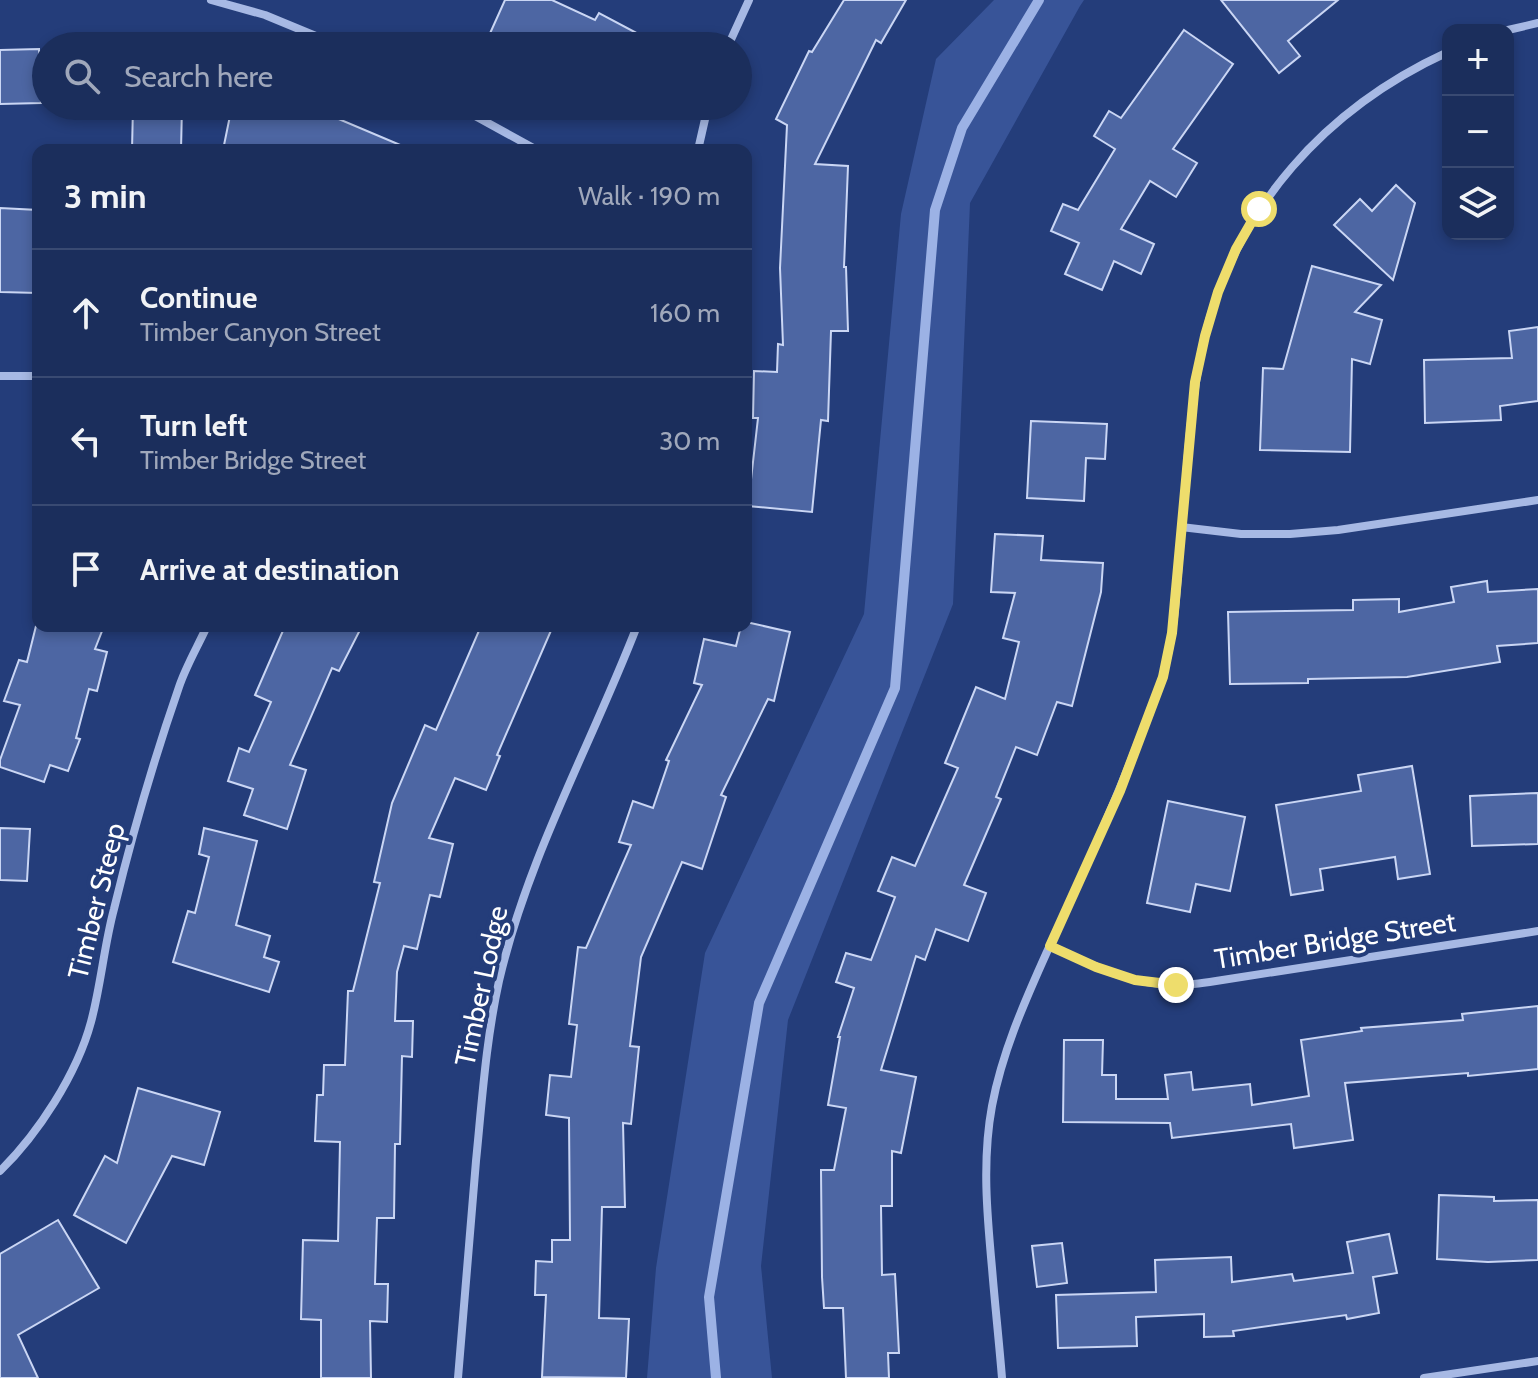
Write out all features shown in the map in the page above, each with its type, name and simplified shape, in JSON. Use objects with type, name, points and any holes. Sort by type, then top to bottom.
[{"type":"street","points":[[211,0],[265,15],[306,32]]},
{"type":"street","points":[[734,32],[749,0]]},
{"type":"street","points":[[1514,29],[1538,23]]},
{"type":"street","points":[[1002,1378],[986,1206],[987,1142],[992,1104],[1018,1019],[1120,791],[1163,677],[1172,633],[1195,382],[1218,292],[1236,249],[1259,209],[1309,148],[1342,116],[1379,89],[1442,55]]},
{"type":"street","points":[[482,120],[526,144]]},
{"type":"street","points":[[699,144],[705,120]]},
{"type":"street","points":[[0,376],[32,376]]},
{"type":"street","points":[[1181,527],[1241,534],[1290,534],[1338,530],[1538,500]]},
{"type":"street","name":"Timber Steep","points":[[0,1171],[18,1153],[64,1087],[79,1056],[91,1024],[113,910],[153,768],[180,684],[204,632]]},
{"type":"street","name":"Timber Lodge","points":[[458,1378],[484,1070],[499,982],[523,895],[556,811],[635,632]]},
{"type":"street","name":"Timber Bridge Street","points":[[1050,946],[1096,967],[1135,980],[1176,985],[1538,931]]},
{"type":"street","points":[[1424,1378],[1538,1361]]},
{"type":"shaded area","points":[[994,0],[1084,0],[970,203],[953,604],[788,1020],[761,1266],[772,1378],[647,1378],[656,1268],[705,953],[864,614],[901,214],[936,59]]},
{"type":"building","points":[[505,0],[552,0],[595,20],[599,13],[635,32],[491,32]]},
{"type":"building","points":[[844,0],[906,0],[881,43],[876,40],[815,164],[848,166],[844,267],[848,331],[831,331],[828,421],[821,420],[812,512],[752,506],[752,471],[758,418],[753,418],[754,371],[777,372],[778,344],[783,345],[780,268],[787,125],[776,119],[809,51],[812,52]]},
{"type":"building","points":[[1221,0],[1338,0],[1288,41],[1300,56],[1279,73]]},
{"type":"building","points":[[1184,30],[1233,64],[1173,149],[1197,163],[1176,197],[1150,181],[1121,229],[1154,244],[1141,274],[1114,261],[1102,290],[1065,274],[1079,243],[1051,231],[1063,204],[1078,210],[1115,149],[1094,136],[1109,111],[1121,118]]},
{"type":"building","points":[[32,49],[32,103],[0,104],[0,50]]},
{"type":"building","points":[[133,120],[182,120],[181,144],[132,144]]},
{"type":"building","points":[[229,120],[341,120],[398,144],[224,144]]},
{"type":"building","points":[[1396,185],[1415,203],[1393,280],[1334,225],[1360,199],[1372,211]]},
{"type":"building","points":[[0,208],[32,210],[32,293],[0,292]]},
{"type":"building","points":[[1312,266],[1381,285],[1355,312],[1382,320],[1370,364],[1352,359],[1350,452],[1260,450],[1263,368],[1283,369]]},
{"type":"building","points":[[1538,327],[1538,401],[1500,406],[1501,420],[1425,423],[1424,360],[1512,358],[1509,331]]},
{"type":"building","points":[[1031,421],[1107,424],[1105,459],[1086,458],[1084,501],[1027,498]]},
{"type":"building","points":[[995,534],[1043,536],[1041,560],[1103,563],[1101,592],[1072,706],[1057,702],[1037,755],[1016,747],[996,797],[1001,799],[964,885],[986,893],[968,941],[936,929],[925,960],[916,956],[881,1070],[916,1077],[901,1153],[892,1151],[892,1206],[881,1206],[882,1275],[895,1274],[899,1353],[888,1353],[889,1378],[846,1378],[843,1308],[824,1308],[822,1277],[821,1170],[834,1170],[846,1108],[828,1105],[838,1037],[854,988],[836,982],[846,953],[871,960],[895,897],[878,891],[892,857],[915,866],[958,768],[945,763],[976,687],[1005,699],[1019,642],[1003,638],[1015,593],[991,592]]},
{"type":"building","points":[[1487,581],[1488,592],[1538,589],[1538,643],[1497,646],[1500,662],[1407,677],[1230,684],[1228,612],[1353,610],[1353,600],[1399,599],[1399,612],[1454,602],[1451,587]]},
{"type":"building","points":[[752,623],[790,632],[774,701],[768,699],[721,795],[726,797],[702,869],[682,862],[641,957],[630,1046],[639,1047],[631,1124],[623,1123],[625,1207],[602,1207],[599,1318],[629,1319],[626,1378],[542,1377],[546,1295],[535,1295],[536,1261],[552,1262],[552,1240],[570,1240],[569,1118],[546,1115],[550,1075],[571,1077],[577,1025],[569,1024],[578,947],[586,948],[631,845],[619,842],[633,801],[653,808],[669,761],[666,760],[702,685],[694,683],[704,639],[736,646],[740,632],[752,632]]},
{"type":"building","points":[[34,632],[102,632],[95,649],[107,652],[97,691],[89,689],[76,738],[80,739],[68,771],[50,765],[44,782],[0,767],[20,705],[4,701],[19,660],[27,662]]},
{"type":"building","points":[[282,632],[359,632],[339,671],[332,668],[290,765],[306,770],[287,829],[244,815],[253,789],[228,781],[239,748],[249,752],[271,702],[255,695]]},
{"type":"building","points":[[478,632],[550,632],[497,755],[500,756],[486,790],[455,778],[429,838],[453,844],[440,897],[430,895],[417,949],[404,946],[397,972],[395,1021],[413,1021],[412,1057],[402,1056],[400,1144],[395,1144],[394,1218],[377,1218],[375,1284],[388,1284],[387,1322],[370,1321],[371,1378],[321,1378],[321,1320],[301,1319],[303,1240],[338,1241],[340,1142],[315,1141],[317,1095],[323,1095],[324,1065],[345,1065],[348,991],[353,991],[380,883],[374,882],[392,803],[425,725],[436,730]]},
{"type":"building","points":[[1412,766],[1430,874],[1398,879],[1395,857],[1320,869],[1323,890],[1291,895],[1276,805],[1361,791],[1358,775]]},
{"type":"building","points":[[1538,793],[1538,844],[1472,846],[1470,796]]},
{"type":"building","points":[[1168,801],[1245,817],[1230,891],[1196,884],[1190,912],[1147,903]]},
{"type":"building","points":[[0,828],[30,829],[27,881],[0,880]]},
{"type":"building","points":[[204,828],[257,841],[236,925],[270,936],[264,957],[279,962],[269,992],[173,962],[188,911],[195,913],[209,857],[199,854]]},
{"type":"building","points":[[1538,1006],[1538,1069],[1345,1083],[1353,1140],[1294,1148],[1291,1124],[1172,1138],[1170,1123],[1063,1122],[1064,1040],[1103,1040],[1102,1075],[1116,1075],[1116,1099],[1168,1099],[1165,1075],[1191,1072],[1193,1090],[1250,1084],[1252,1105],[1309,1096],[1301,1040],[1362,1031],[1361,1028],[1463,1020],[1462,1014]]},
{"type":"building","points":[[138,1088],[220,1112],[204,1165],[172,1156],[126,1243],[74,1215],[105,1156],[117,1163]]},
{"type":"building","points":[[1439,1195],[1494,1197],[1494,1201],[1538,1200],[1538,1260],[1488,1262],[1437,1259]]},
{"type":"building","points":[[58,1220],[99,1288],[18,1335],[38,1378],[0,1378],[0,1254]]},
{"type":"building","points":[[1389,1234],[1397,1273],[1373,1277],[1379,1313],[1233,1331],[1234,1336],[1204,1337],[1204,1314],[1136,1317],[1137,1346],[1058,1348],[1056,1295],[1156,1292],[1155,1260],[1231,1257],[1232,1282],[1292,1274],[1294,1281],[1353,1273],[1347,1242]]},
{"type":"building","points":[[1062,1243],[1067,1283],[1037,1287],[1032,1246]]},
{"type":"waterway","points":[[716,1378],[709,1297],[759,1003],[895,688],[935,210],[962,128],[1039,0]]},
{"type":"route","points":[[1176,985],[1135,980],[1096,967],[1050,946],[1120,791],[1163,677],[1172,633],[1195,382],[1218,292],[1236,249],[1259,209]]}]
